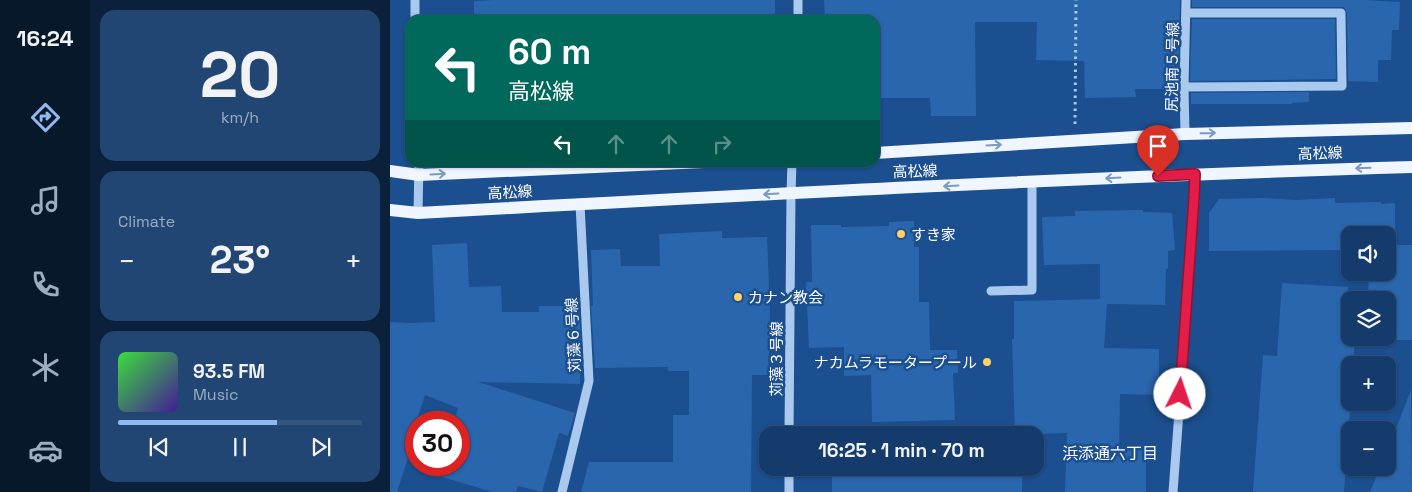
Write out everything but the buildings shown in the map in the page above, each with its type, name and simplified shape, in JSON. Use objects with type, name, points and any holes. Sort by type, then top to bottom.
[{"type":"main road","name":"高松線","points":[[880,153],[1185,134],[1412,128]]},
{"type":"main road","name":"高松線","points":[[390,171],[500,167]]},
{"type":"main road","name":"高松線","points":[[390,210],[418,213],[1195,174],[1412,167]]},
{"type":"street","points":[[415,0],[415,15]]},
{"type":"street","points":[[798,0],[798,15]]},
{"type":"street","name":"尻池南５号線","points":[[1185,134],[1186,0]]},
{"type":"street","points":[[1184,87],[1342,86],[1341,14],[1186,13]]},
{"type":"street","name":"苅藻３号線","points":[[789,426],[792,167]]},
{"type":"street","points":[[418,213],[419,169]]},
{"type":"street","points":[[1173,492],[1195,174]]},
{"type":"street","points":[[991,291],[1032,290],[1032,182]]},
{"type":"street","name":"苅藻６号線","points":[[562,492],[589,381],[580,204]]},
{"type":"street","points":[[789,476],[789,492]]},
{"type":"path","points":[[1075,124],[1076,0]]},
{"type":"place","name":"すき家","points":[[901,234]]},
{"type":"place","name":"カナン教会","points":[[738,297]]},
{"type":"place","name":"ナカムラモータープール","points":[[987,362]]},
{"type":"district","name":"浜添通六丁目","points":[[1110,453]]},
{"type":"route","points":[[1158,176],[1195,174],[1180,394]]}]
